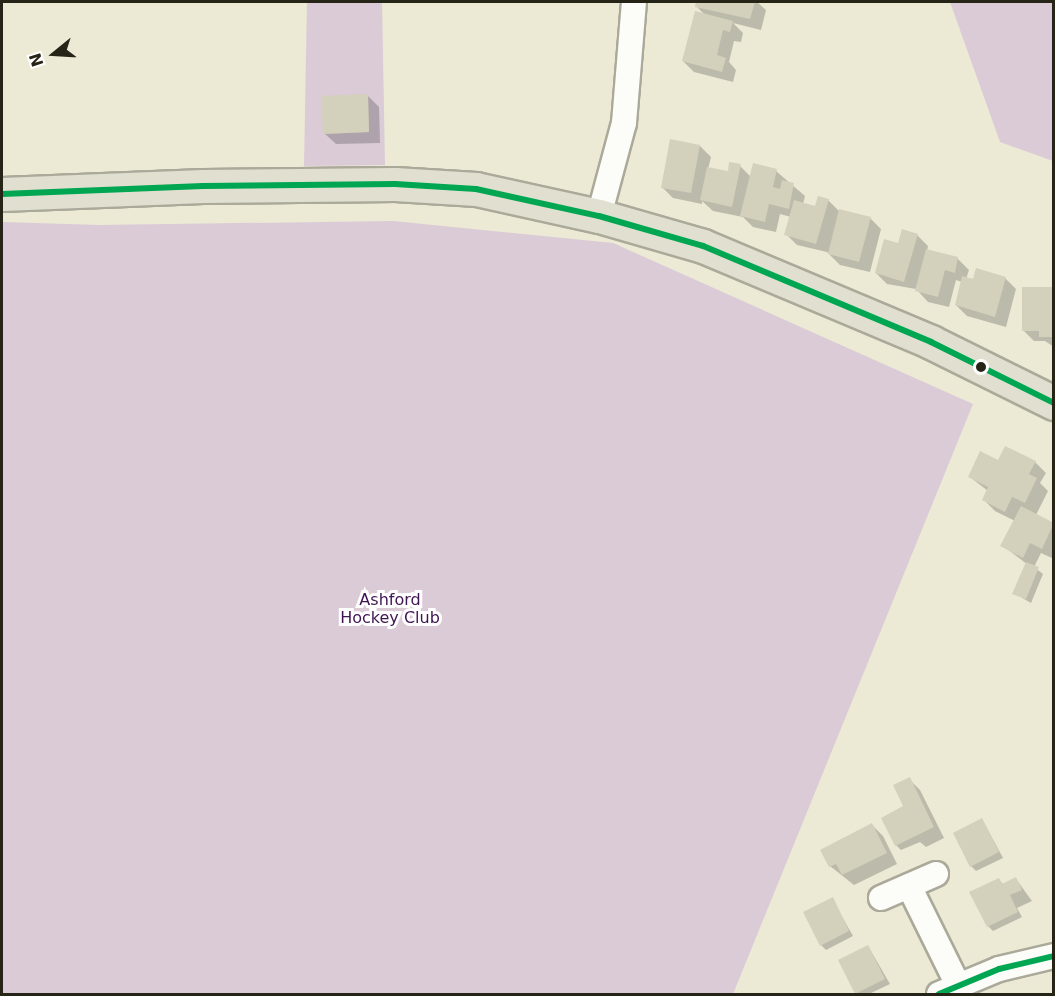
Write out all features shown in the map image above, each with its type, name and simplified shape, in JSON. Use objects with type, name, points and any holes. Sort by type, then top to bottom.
[{"type":"highway","points":[[2,194],[395,184],[476,189],[599,216],[703,246],[824,294],[1053,403]]},
{"type":"street","points":[[599,216],[624,123],[634,2]]},
{"type":"street","points":[[881,898],[936,874]]},
{"type":"street","points":[[909,886],[949,990],[999,969],[1053,956]]},
{"type":"green space","points":[[307,2],[382,2],[385,165],[304,166]],"holes":[[[368,94],[369,132],[323,134]]]},
{"type":"green space","points":[[950,2],[1053,2],[1053,161],[1000,142]]},
{"type":"green space","name":"Ashford Hockey Club","points":[[393,221],[613,243],[973,404],[733,994],[2,994],[2,222],[99,225]]},
{"type":"building","points":[[696,2],[755,2],[750,19],[695,7]]},
{"type":"building","points":[[695,11],[733,21],[730,32],[723,30],[717,55],[726,58],[722,72],[682,61]]},
{"type":"building","points":[[368,94],[369,132],[323,134],[321,96]]},
{"type":"building","points":[[670,139],[700,145],[691,193],[661,188]]},
{"type":"building","points":[[729,162],[741,164],[732,207],[700,200],[707,167],[728,171]]},
{"type":"building","points":[[753,163],[777,169],[773,187],[780,189],[782,180],[794,183],[789,209],[769,204],[765,222],[740,216]]},
{"type":"building","points":[[818,196],[829,199],[816,244],[784,235],[794,200],[815,206]]},
{"type":"building","points":[[839,209],[871,217],[859,262],[828,254]]},
{"type":"building","points":[[902,229],[918,234],[904,282],[875,273],[884,239],[898,243]]},
{"type":"building","points":[[926,249],[958,257],[955,273],[945,270],[938,297],[915,291]]},
{"type":"building","points":[[976,268],[1006,277],[995,317],[955,305],[962,276],[973,279]]},
{"type":"building","points":[[1022,287],[1052,287],[1054,337],[1039,337],[1039,331],[1022,331]]},
{"type":"building","points":[[1005,446],[1036,461],[1029,474],[1037,478],[1025,503],[1012,497],[1005,512],[982,500],[988,487],[968,477],[980,451],[998,460]]},
{"type":"building","points":[[1021,506],[1054,523],[1042,549],[1030,543],[1023,558],[1000,546]]},
{"type":"building","points":[[1026,562],[1039,567],[1026,599],[1012,594]]},
{"type":"building","points":[[910,777],[934,827],[895,846],[881,818],[903,806],[893,785]]},
{"type":"building","points":[[982,818],[999,852],[970,867],[953,833]]},
{"type":"building","points":[[872,823],[887,853],[842,875],[836,864],[829,867],[820,850]]},
{"type":"building","points":[[1016,877],[1022,890],[1010,895],[1018,912],[987,927],[969,892],[999,878],[1002,884]]},
{"type":"building","points":[[833,897],[849,931],[820,946],[803,912]]},
{"type":"building","points":[[868,945],[885,979],[855,994],[838,960]]},
{"type":"transit line","points":[[2,194],[203,186],[395,184],[476,189],[599,216],[703,246],[931,342],[1054,403]]},
{"type":"transit line","points":[[939,994],[999,969],[1054,956]]}]
